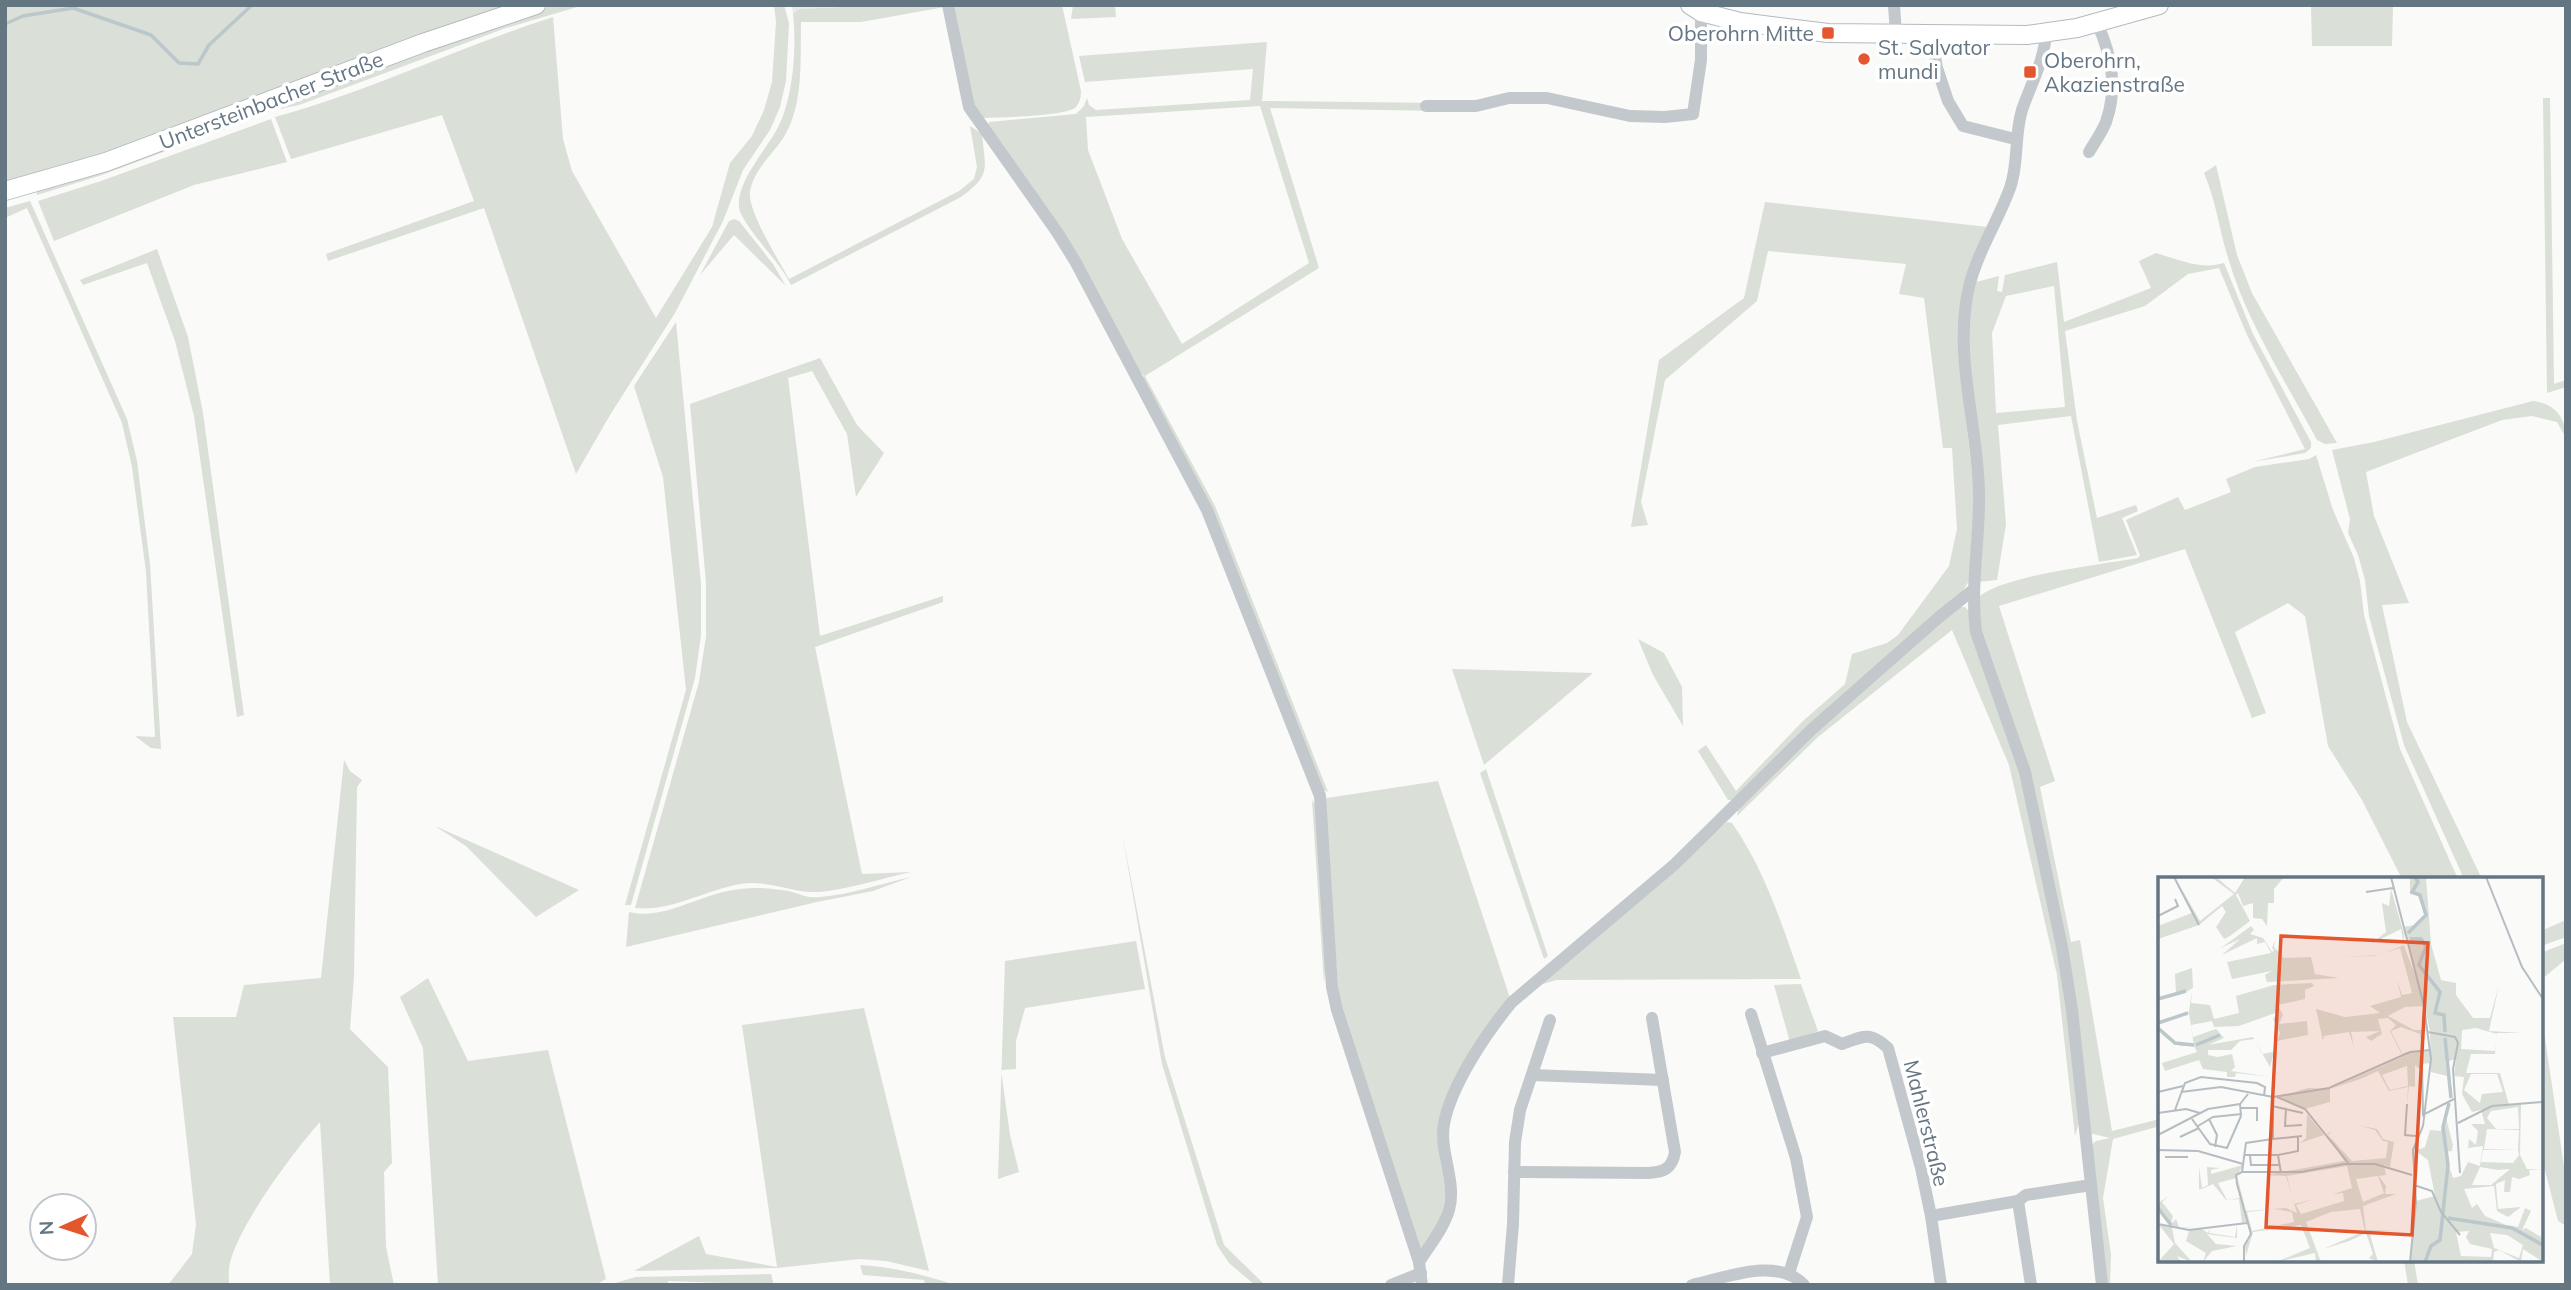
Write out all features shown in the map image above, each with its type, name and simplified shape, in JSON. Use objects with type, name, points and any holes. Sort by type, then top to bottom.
[{"type":"main road","name":"Untersteinbacher Straße","points":[[5,191],[106,162],[423,43],[536,5]]},
{"type":"main road","points":[[1696,9],[1740,22],[1828,33],[1931,35],[2046,34],[2097,23],[2133,9],[2159,5]]},
{"type":"street","points":[[948,5],[969,107],[1069,251],[1207,510],[1320,796],[1332,987],[1421,1273]]},
{"type":"street","points":[[1894,5],[1896,34]]},
{"type":"street","points":[[1426,106],[1476,106],[1509,98],[1547,98],[1630,116],[1665,117],[1693,114],[1701,60],[1696,9]]},
{"type":"street","points":[[2089,152],[2106,121],[2113,80],[2107,44],[2097,23]]},
{"type":"street","points":[[2046,34],[2043,58],[2021,112],[2010,187],[1970,284],[1963,320],[1964,360],[1979,490],[1979,530],[1973,590],[1976,632],[2025,772],[2062,947],[2072,1010],[2102,1285]]},
{"type":"street","points":[[1931,35],[1937,68],[1948,101],[1963,127],[2015,139]]},
{"type":"street","points":[[1391,1285],[1421,1273],[1449,1209],[1451,1192],[1443,1144],[1450,1103],[1490,1028],[1511,1002],[1675,864],[1811,730],[1973,590]]},
{"type":"street","points":[[1751,1014],[1796,1158],[1807,1217],[1789,1273]]},
{"type":"street","points":[[1514,1172],[1665,1171],[1671,1167],[1675,1152],[1652,1018]]},
{"type":"street","points":[[1507,1285],[1520,1110],[1550,1020]]},
{"type":"street","name":"Mahlerstraße","points":[[1762,1053],[1825,1036],[1842,1044],[1867,1035],[1878,1039],[1888,1048],[1921,1168],[1931,1216]]},
{"type":"street","points":[[1532,1075],[1663,1080]]},
{"type":"street","points":[[1941,1285],[1931,1216],[2018,1201],[2026,1195],[2091,1185]]},
{"type":"street","points":[[2018,1201],[2031,1285]]},
{"type":"street","points":[[1692,1285],[1765,1269],[1789,1273],[1804,1285]]},
{"type":"shaded area","points":[[5,5],[521,5],[104,157],[5,186]]},
{"type":"shaded area","points":[[555,5],[584,5],[506,28],[299,105],[275,110],[272,106],[498,22]]},
{"type":"shaded area","points":[[774,5],[784,5],[789,23],[786,81],[780,107],[770,130],[743,170],[723,221],[675,313],[576,474],[484,208],[328,261],[326,254],[474,201],[442,115],[291,159],[275,117],[345,95],[553,17],[563,139],[572,171],[656,318],[712,227],[730,163],[752,136],[764,110],[772,82],[776,22]]},
{"type":"shaded area","points":[[792,5],[886,5],[799,9],[793,14]]},
{"type":"shaded area","points":[[886,5],[945,7],[861,22],[801,22],[800,81],[795,110],[784,137],[759,169],[750,192],[753,211],[771,248],[789,279],[959,191],[974,179],[977,167],[970,126],[982,134],[985,163],[982,176],[978,183],[961,197],[791,285],[780,266],[746,223],[739,204],[744,182],[776,131],[786,105],[794,58],[793,14],[799,9]]},
{"type":"shaded area","points":[[954,5],[1062,5],[1081,91],[1076,107],[1059,113],[1031,116],[982,118],[976,115]]},
{"type":"shaded area","points":[[1073,5],[1115,5],[1116,17],[1071,19]]},
{"type":"shaded area","points":[[2311,5],[2393,5],[2392,46],[2312,46]]},
{"type":"shaded area","points":[[1267,42],[1262,101],[1441,103],[1441,111],[1270,108],[1319,268],[1145,376],[1215,506],[1328,792],[1321,789],[1209,508],[1142,378],[1144,376],[1137,369],[987,129],[989,122],[1076,114],[1087,98],[1089,105],[1096,110],[1250,100],[1253,69],[1085,82],[1079,56]],"holes":[[[1260,106],[1309,263],[1182,344],[1122,239],[1088,150],[1086,117]]]},
{"type":"shaded area","points":[[2543,98],[2550,98],[2554,384],[2566,380],[2566,387],[2547,393]]},
{"type":"shaded area","points":[[262,110],[260,116],[99,176],[37,195],[35,188]]},
{"type":"shaded area","points":[[271,119],[287,162],[194,185],[54,241],[38,201]]},
{"type":"shaded area","points":[[2216,165],[2237,255],[2252,293],[2337,443],[2325,444],[2317,440],[2246,307],[2229,261],[2204,173]]},
{"type":"shaded area","points":[[30,201],[127,419],[137,461],[150,564],[161,749],[151,748],[135,736],[155,737],[146,572],[132,467],[122,423],[27,208],[5,218],[5,208]]},
{"type":"shaded area","points":[[1765,202],[1988,227],[1959,361],[1974,489],[1975,529],[1969,581],[1962,592],[1734,800],[1728,800],[1698,751],[1706,745],[1736,791],[1803,721],[1845,684],[1852,654],[1887,643],[1898,635],[1949,566],[1957,529],[1952,448],[1943,448],[1924,298],[1899,294],[1906,264],[1768,251],[1757,301],[1665,380],[1641,502],[1648,525],[1631,527],[1659,360],[1744,298]]},
{"type":"shaded area","points":[[729,221],[739,221],[773,264],[786,286],[734,235],[700,275]]},
{"type":"shaded area","points":[[157,249],[188,337],[203,413],[244,715],[237,717],[194,416],[175,341],[147,263],[83,285],[80,280]]},
{"type":"shaded area","points":[[2156,253],[2198,265],[2224,263],[2253,334],[2311,442],[2311,448],[2305,453],[2252,462],[2305,449],[2247,335],[2219,268],[2188,274],[2145,306],[2065,331],[2077,421],[2097,518],[2136,505],[2138,511],[2122,518],[2137,555],[2099,562],[2071,416],[1998,425],[2006,524],[1997,580],[1977,582],[1968,322],[1976,282],[1999,276],[1997,291],[2002,292],[2005,275],[2057,262],[2064,322],[2151,288],[2139,261]],"holes":[[[2054,286],[2065,407],[1996,413],[1992,333],[2006,296]]]},
{"type":"shaded area","points":[[676,322],[701,584],[701,635],[695,678],[631,905],[625,905],[686,690],[663,477],[634,386]]},
{"type":"shaded area","points":[[820,358],[857,425],[884,453],[856,497],[847,434],[812,371],[788,378],[820,636],[943,596],[943,602],[815,647],[862,874],[911,872],[821,892],[758,883],[740,884],[675,904],[635,908],[699,682],[706,636],[706,583],[690,404]]},
{"type":"shaded area","points":[[2533,401],[2553,408],[2564,424],[2566,438],[2557,422],[2532,416],[2502,420],[2366,472],[2374,516],[2409,603],[2382,605],[2407,722],[2481,877],[2463,877],[2404,745],[2369,616],[2365,580],[2348,533],[2350,519],[2332,450],[2374,442]]},
{"type":"shaded area","points":[[2316,455],[2333,510],[2354,558],[2364,615],[2400,749],[2457,877],[2401,877],[2362,800],[2328,746],[2305,616],[2288,603],[2235,632],[2266,713],[2252,718],[2185,549],[1999,606],[2055,781],[2040,787],[2071,942],[2080,940],[2112,1131],[2158,1120],[2158,1127],[2113,1139],[2103,1198],[2111,1255],[2110,1285],[2107,1285],[2090,1146],[2096,1141],[2110,1138],[2089,1133],[2065,944],[1981,630],[1978,598],[1989,590],[2029,577],[2138,558],[2140,555],[2126,520],[2178,497],[2185,510],[2231,492],[2226,479],[2255,467],[2309,459]]},
{"type":"shaded area","points":[[1958,607],[1965,607],[1969,611],[2020,770],[2058,948],[2079,1123],[2075,1136],[2057,975],[2009,765],[1952,630],[1818,737],[1737,816],[1739,806],[1815,731]]},
{"type":"shaded area","points":[[1638,639],[1664,653],[1682,687],[1683,726],[1653,675]]},
{"type":"shaded area","points":[[1452,669],[1593,673],[1484,765]]},
{"type":"shaded area","points":[[344,760],[350,771],[362,780],[357,787],[354,977],[350,1029],[388,1067],[392,1163],[384,1172],[386,1247],[394,1285],[330,1285],[320,1122],[282,1170],[244,1229],[230,1263],[229,1285],[168,1285],[192,1254],[196,1224],[173,1017],[236,1017],[244,985],[321,978]]},
{"type":"shaded area","points":[[1486,769],[1548,956],[1544,959],[1480,773]]},
{"type":"shaded area","points":[[1438,781],[1510,998],[1474,1047],[1446,1107],[1439,1145],[1445,1187],[1444,1205],[1439,1221],[1422,1251],[1418,1250],[1340,1010],[1323,802],[1327,798]]},
{"type":"shaded area","points":[[1312,800],[1319,810],[1326,963],[1324,983]]},
{"type":"shaded area","points":[[1727,822],[1732,823],[1744,841],[1763,879],[1801,979],[1556,980],[1533,987]]},
{"type":"shaded area","points":[[435,826],[579,890],[536,917],[466,846]]},
{"type":"shaded area","points":[[1122,832],[1165,1057],[1224,1245],[1265,1285],[1255,1285],[1229,1263],[1217,1245],[1162,1064]]},
{"type":"shaded area","points":[[911,877],[873,891],[626,947],[629,912],[641,914],[664,911],[739,889],[772,889],[820,897]]},
{"type":"shaded area","points":[[2566,920],[2566,937],[2543,945],[2543,930]]},
{"type":"shaded area","points":[[1136,941],[1145,989],[1025,1008],[1016,1041],[1016,1069],[1002,1070],[1005,961]]},
{"type":"shaded area","points":[[2566,943],[2566,959],[2543,978],[2543,952]]},
{"type":"shaded area","points":[[428,978],[468,1061],[548,1050],[606,1279],[595,1285],[438,1285],[423,1048],[400,997]]},
{"type":"shaded area","points":[[1801,984],[1818,1031],[1790,1042],[1774,985]]},
{"type":"shaded area","points":[[864,1008],[929,1271],[886,1261],[859,1259],[777,1268],[634,1271],[699,1236],[706,1254],[777,1267],[742,1025]]},
{"type":"shaded area","points":[[2543,1025],[2566,1180],[2566,1226],[2558,1221],[2543,1163]]},
{"type":"shaded area","points":[[1001,1073],[1010,1135],[1019,1172],[998,1179]]},
{"type":"shaded area","points":[[2404,1262],[2414,1262],[2418,1285],[2408,1285]]},
{"type":"shaded area","points":[[860,1265],[909,1272],[956,1285],[925,1285],[924,1280],[863,1275]]},
{"type":"shaded area","points":[[771,1274],[774,1285],[668,1281],[668,1285],[608,1285],[636,1277]]},
{"type":"waterway","points":[[5,24],[23,16],[73,8],[151,35],[179,63],[198,64],[209,45],[252,5]]},
{"type":"place","name":"Oberohrn Mitte","points":[[1828,33]]},
{"type":"place","name":"St. Salvator mundi","points":[[1864,59]]},
{"type":"place","name":"Oberohrn, Akazienstraße","points":[[2030,72]]}]
